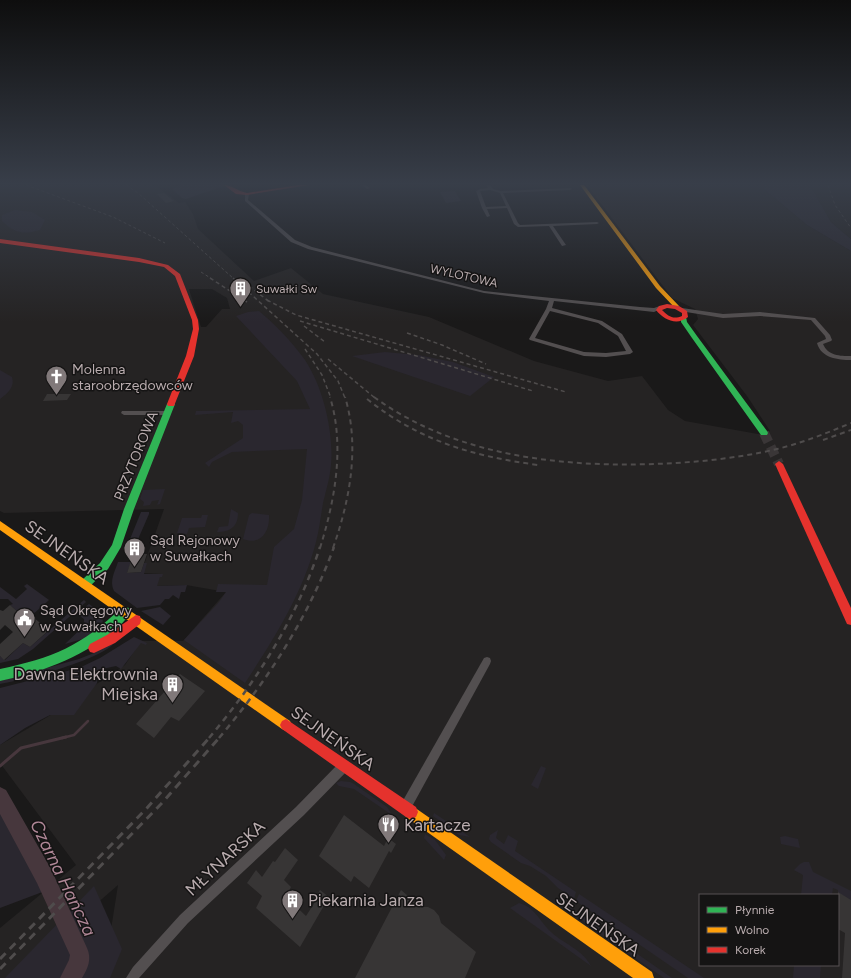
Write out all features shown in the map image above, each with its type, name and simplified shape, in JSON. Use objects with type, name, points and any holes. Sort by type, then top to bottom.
[{"type":"street","name":"WYLOTOWA","points":[[281,231],[297,244],[484,292],[630,308],[662,310]]},
{"type":"street","points":[[554,231],[564,245]]},
{"type":"street","points":[[616,231],[658,287],[682,313],[684,322],[694,337],[764,433]]},
{"type":"street","name":"PRZYTOROWA","points":[[0,240],[156,263],[166,266],[178,275],[193,313],[196,326],[195,342],[116,547],[104,566],[85,584]]},
{"type":"street","points":[[658,287],[665,300],[662,310]]},
{"type":"street","points":[[549,309],[600,322],[620,335],[630,352],[606,355],[584,354],[532,339],[549,309],[552,300]]},
{"type":"street","points":[[662,310],[696,315],[752,315],[814,319],[828,336],[829,340],[820,343],[825,352],[838,358],[851,358]]},
{"type":"street","points":[[662,310],[671,320],[678,323],[694,337]]},
{"type":"street","points":[[671,320],[679,320],[682,313]]},
{"type":"street","points":[[124,413],[168,413]]},
{"type":"street","points":[[779,464],[851,620]]},
{"type":"street","name":"SEJNEŃSKA","points":[[0,525],[646,978]]},
{"type":"street","points":[[58,660],[94,643],[117,622],[125,612]]},
{"type":"street","points":[[0,675],[58,660],[68,659],[111,639],[136,620]]},
{"type":"street","points":[[405,808],[487,661]]},
{"type":"street","name":"MŁYNARSKA","points":[[132,978],[137,970],[184,919],[300,811],[344,766]]},
{"type":"shaded area","points":[[0,231],[200,231],[254,281],[291,268],[323,294],[429,317],[534,361],[608,381],[642,376],[668,410],[685,421],[758,434],[770,431],[747,396],[693,325],[698,319],[695,309],[672,298],[621,231],[817,231],[851,251],[851,978],[96,978],[109,942],[118,885],[32,960],[15,978],[0,978],[0,928],[76,865],[0,763],[0,745],[49,716],[125,665],[141,641],[183,641],[226,592],[186,585],[156,586],[161,574],[141,573],[164,509],[4,513],[0,511]],"holes":[[[189,289],[212,289],[227,298],[230,309],[222,309],[206,327],[201,327]]]},
{"type":"shaded area","points":[[16,231],[36,231],[23,233]]},
{"type":"shaded area","points":[[817,231],[841,231],[851,239],[851,251]]},
{"type":"shaded area","points":[[841,231],[851,231],[851,239]]},
{"type":"shaded area","points":[[259,311],[289,340],[305,360],[317,383],[329,424],[331,438],[331,465],[316,542],[304,579],[277,632],[245,683],[184,640],[219,602],[226,592],[216,592],[218,584],[267,585],[274,547],[294,529],[302,500],[307,449],[232,452],[212,462],[209,467],[205,463],[243,438],[243,425],[238,421],[231,423],[233,412],[195,415],[196,411],[310,409],[297,381],[236,316],[248,312]]},
{"type":"shaded area","points":[[385,352],[418,355],[453,362],[494,377],[470,396],[352,356]]},
{"type":"shaded area","points":[[0,370],[12,377],[13,384],[10,390],[0,399]]},
{"type":"shaded area","points":[[165,489],[160,504],[157,505],[159,500],[152,501],[150,505],[143,506],[144,502],[140,499],[143,490]]},
{"type":"shaded area","points":[[231,509],[238,513],[237,522],[229,530],[217,532],[219,527],[228,526]]},
{"type":"shaded area","points":[[141,512],[149,512],[149,514],[136,544],[128,544]]},
{"type":"shaded area","points":[[252,513],[269,515],[269,521],[263,536],[259,539],[249,541],[243,539],[249,515]]},
{"type":"shaded area","points":[[202,515],[208,515],[205,527],[189,528],[187,534],[177,533],[182,518],[201,518]]},
{"type":"shaded area","points":[[118,562],[131,562],[127,573],[141,572],[144,563],[147,563],[144,574],[163,574],[162,577],[160,577],[157,586],[187,585],[185,592],[181,592],[179,599],[173,595],[169,599],[165,599],[160,605],[137,608],[114,591],[112,580]]},
{"type":"shaded area","points":[[27,584],[49,600],[31,616],[23,609],[19,613],[10,605],[13,604],[8,599],[0,599],[0,587],[16,599],[27,589],[24,586]]},
{"type":"shaded area","points":[[84,600],[86,602],[33,649],[18,659],[0,663],[0,656],[5,660],[23,643],[30,647]]},
{"type":"shaded area","points":[[89,604],[97,610],[103,618],[102,625],[86,638],[65,644],[86,624],[84,619],[77,614]]},
{"type":"shaded area","points":[[160,607],[171,616],[163,625],[141,611]]},
{"type":"shaded area","points":[[134,637],[147,643],[146,645],[141,643],[121,669],[116,666],[98,670],[97,683],[74,715],[50,715],[25,728],[0,745],[0,688],[79,668],[100,658]]},
{"type":"shaded area","points":[[116,640],[110,647],[82,661],[63,668],[0,684],[0,681],[79,659],[94,653]]},
{"type":"shaded area","points":[[541,766],[546,768],[538,789],[531,785]]},
{"type":"shaded area","points":[[341,781],[354,784],[387,807],[392,815],[354,789],[339,786],[336,783]]},
{"type":"shaded area","points":[[0,804],[45,891],[0,908]]},
{"type":"shaded area","points":[[434,813],[470,837],[459,835],[433,816]]},
{"type":"shaded area","points":[[498,830],[496,838],[504,844],[508,835],[518,841],[515,851],[576,892],[574,899],[558,888],[546,876],[530,866],[521,863],[491,842],[489,839],[490,835]]},
{"type":"shaded area","points":[[425,834],[435,840],[446,855],[444,860],[424,838]]},
{"type":"shaded area","points":[[785,836],[798,839],[800,848],[781,844],[780,837]]},
{"type":"shaded area","points":[[809,862],[813,872],[851,891],[851,900],[838,893],[838,890],[833,888],[832,894],[801,894],[803,875],[794,870],[800,864]]},
{"type":"shaded area","points":[[94,886],[122,949],[110,978],[5,978]]},
{"type":"shaded area","points":[[579,894],[704,978],[688,978],[576,901]]},
{"type":"shaded area","points":[[557,898],[672,978],[664,978],[589,926]]},
{"type":"shaded area","points":[[519,903],[525,905],[533,911],[551,932],[583,955],[591,966],[510,908]]},
{"type":"shaded area","points":[[794,966],[821,966],[820,978],[793,978]]},
{"type":"building","name":"Molenna staroobrzędowców","points":[[47,394],[71,394],[67,400],[43,401]]},
{"type":"building","name":"Sąd Rejonowy w Suwałkach","points":[[133,554],[147,554],[141,572],[127,573]]},
{"type":"building","name":"Sąd Okręgowy w Suwałkach","points":[[10,605],[19,613],[23,609],[49,630],[30,647],[23,643],[4,660],[0,656],[0,644],[13,632],[5,625],[0,630],[0,610],[3,611]]},
{"type":"building","name":"Dawna Elektrownia Miejska","points":[[180,674],[205,691],[179,721],[171,717],[154,738],[136,724]]},
{"type":"building","points":[[344,815],[384,846],[388,838],[396,844],[391,853],[389,851],[369,888],[354,876],[351,882],[319,856]]},
{"type":"building","points":[[285,848],[298,860],[284,880],[291,887],[286,897],[306,916],[317,899],[316,897],[320,890],[329,897],[300,947],[256,908],[262,896],[247,883],[256,870],[262,877],[273,861],[275,862]]},
{"type":"building","points":[[401,890],[421,907],[428,907],[434,910],[439,916],[441,923],[476,952],[465,978],[355,978]]},
{"type":"building","points":[[838,892],[851,900],[851,978],[842,978],[845,933],[839,930]]},
{"type":"waterway","points":[[66,737],[74,735],[88,721]]},
{"type":"waterway","points":[[0,766],[21,748],[66,737]]},
{"type":"waterway","points":[[62,738],[66,737]]},
{"type":"waterway","name":"Czarna Hańcza","points":[[0,796],[44,876],[80,955],[79,963],[70,978]]},
{"type":"tunnel","points":[[764,433],[779,464]]},
{"type":"railway","points":[[140,231],[165,243]]},
{"type":"railway","points":[[180,231],[234,279]]},
{"type":"railway","points":[[201,272],[212,279]]},
{"type":"railway","points":[[210,278],[247,302]]},
{"type":"railway","points":[[233,278],[317,354],[338,381],[345,398]]},
{"type":"railway","points":[[249,286],[267,300]]},
{"type":"railway","points":[[267,300],[296,315],[566,392]]},
{"type":"railway","points":[[267,300],[271,303]]},
{"type":"railway","points":[[300,321],[533,391]]},
{"type":"railway","points":[[304,326],[325,342]]},
{"type":"railway","points":[[407,333],[442,345],[486,364]]},
{"type":"railway","points":[[305,349],[322,375],[331,398]]},
{"type":"railway","points":[[328,359],[375,398]]},
{"type":"railway","points":[[320,548],[330,511],[336,473],[337,435],[330,397]]},
{"type":"railway","points":[[333,548],[344,511],[351,473],[352,435],[345,397]]},
{"type":"railway","points":[[374,397],[407,418],[443,434],[480,447],[518,456],[597,464],[675,463],[713,460],[764,452],[796,444],[851,423]]},
{"type":"railway","points":[[367,399],[387,414],[427,436],[491,457],[538,465]]},
{"type":"railway","points":[[823,440],[851,430]]},
{"type":"railway","points":[[209,738],[243,694],[274,648],[300,599],[320,547]]},
{"type":"railway","points":[[219,738],[254,694],[285,647],[312,599],[334,547]]},
{"type":"railway","points":[[0,959],[147,808],[210,737]]},
{"type":"railway","points":[[0,969],[161,804],[220,737]]},
{"type":"traffic: fast","points":[[684,318],[684,322],[694,337],[764,433]]},
{"type":"traffic: fast","points":[[85,584],[104,566],[116,547],[129,509],[171,404]]},
{"type":"traffic: fast","points":[[0,675],[53,661],[83,647],[111,626],[125,612]]},
{"type":"traffic: slow","points":[[616,231],[658,287],[677,307]]},
{"type":"traffic: slow","points":[[0,525],[286,725]]},
{"type":"traffic: slow","points":[[411,812],[646,978]]},
{"type":"traffic: jam","points":[[0,241],[139,260],[166,266],[178,275],[195,320],[196,329],[190,356],[171,404]]},
{"type":"traffic: jam","points":[[667,306],[677,307],[685,312],[685,317],[678,320],[666,318],[659,310],[661,307],[667,306]]},
{"type":"traffic: jam","points":[[779,464],[851,620]]},
{"type":"traffic: jam","points":[[94,648],[111,639],[136,620]]},
{"type":"traffic: jam","points":[[286,725],[411,812]]},
{"type":"place","name":"Suwałki Sw","points":[[240,308]]},
{"type":"place","name":"Molenna staroobrzędowców","points":[[57,396]]},
{"type":"place","name":"Sąd Rejonowy w Suwałkach","points":[[135,568]]},
{"type":"place","name":"Sąd Okręgowy w Suwałkach","points":[[24,638]]},
{"type":"place","name":"Dawna Elektrownia Miejska","points":[[173,704]]},
{"type":"place","name":"Kartacze","points":[[389,844]]},
{"type":"place","name":"Piekarnia Janza","points":[[292,920]]}]
